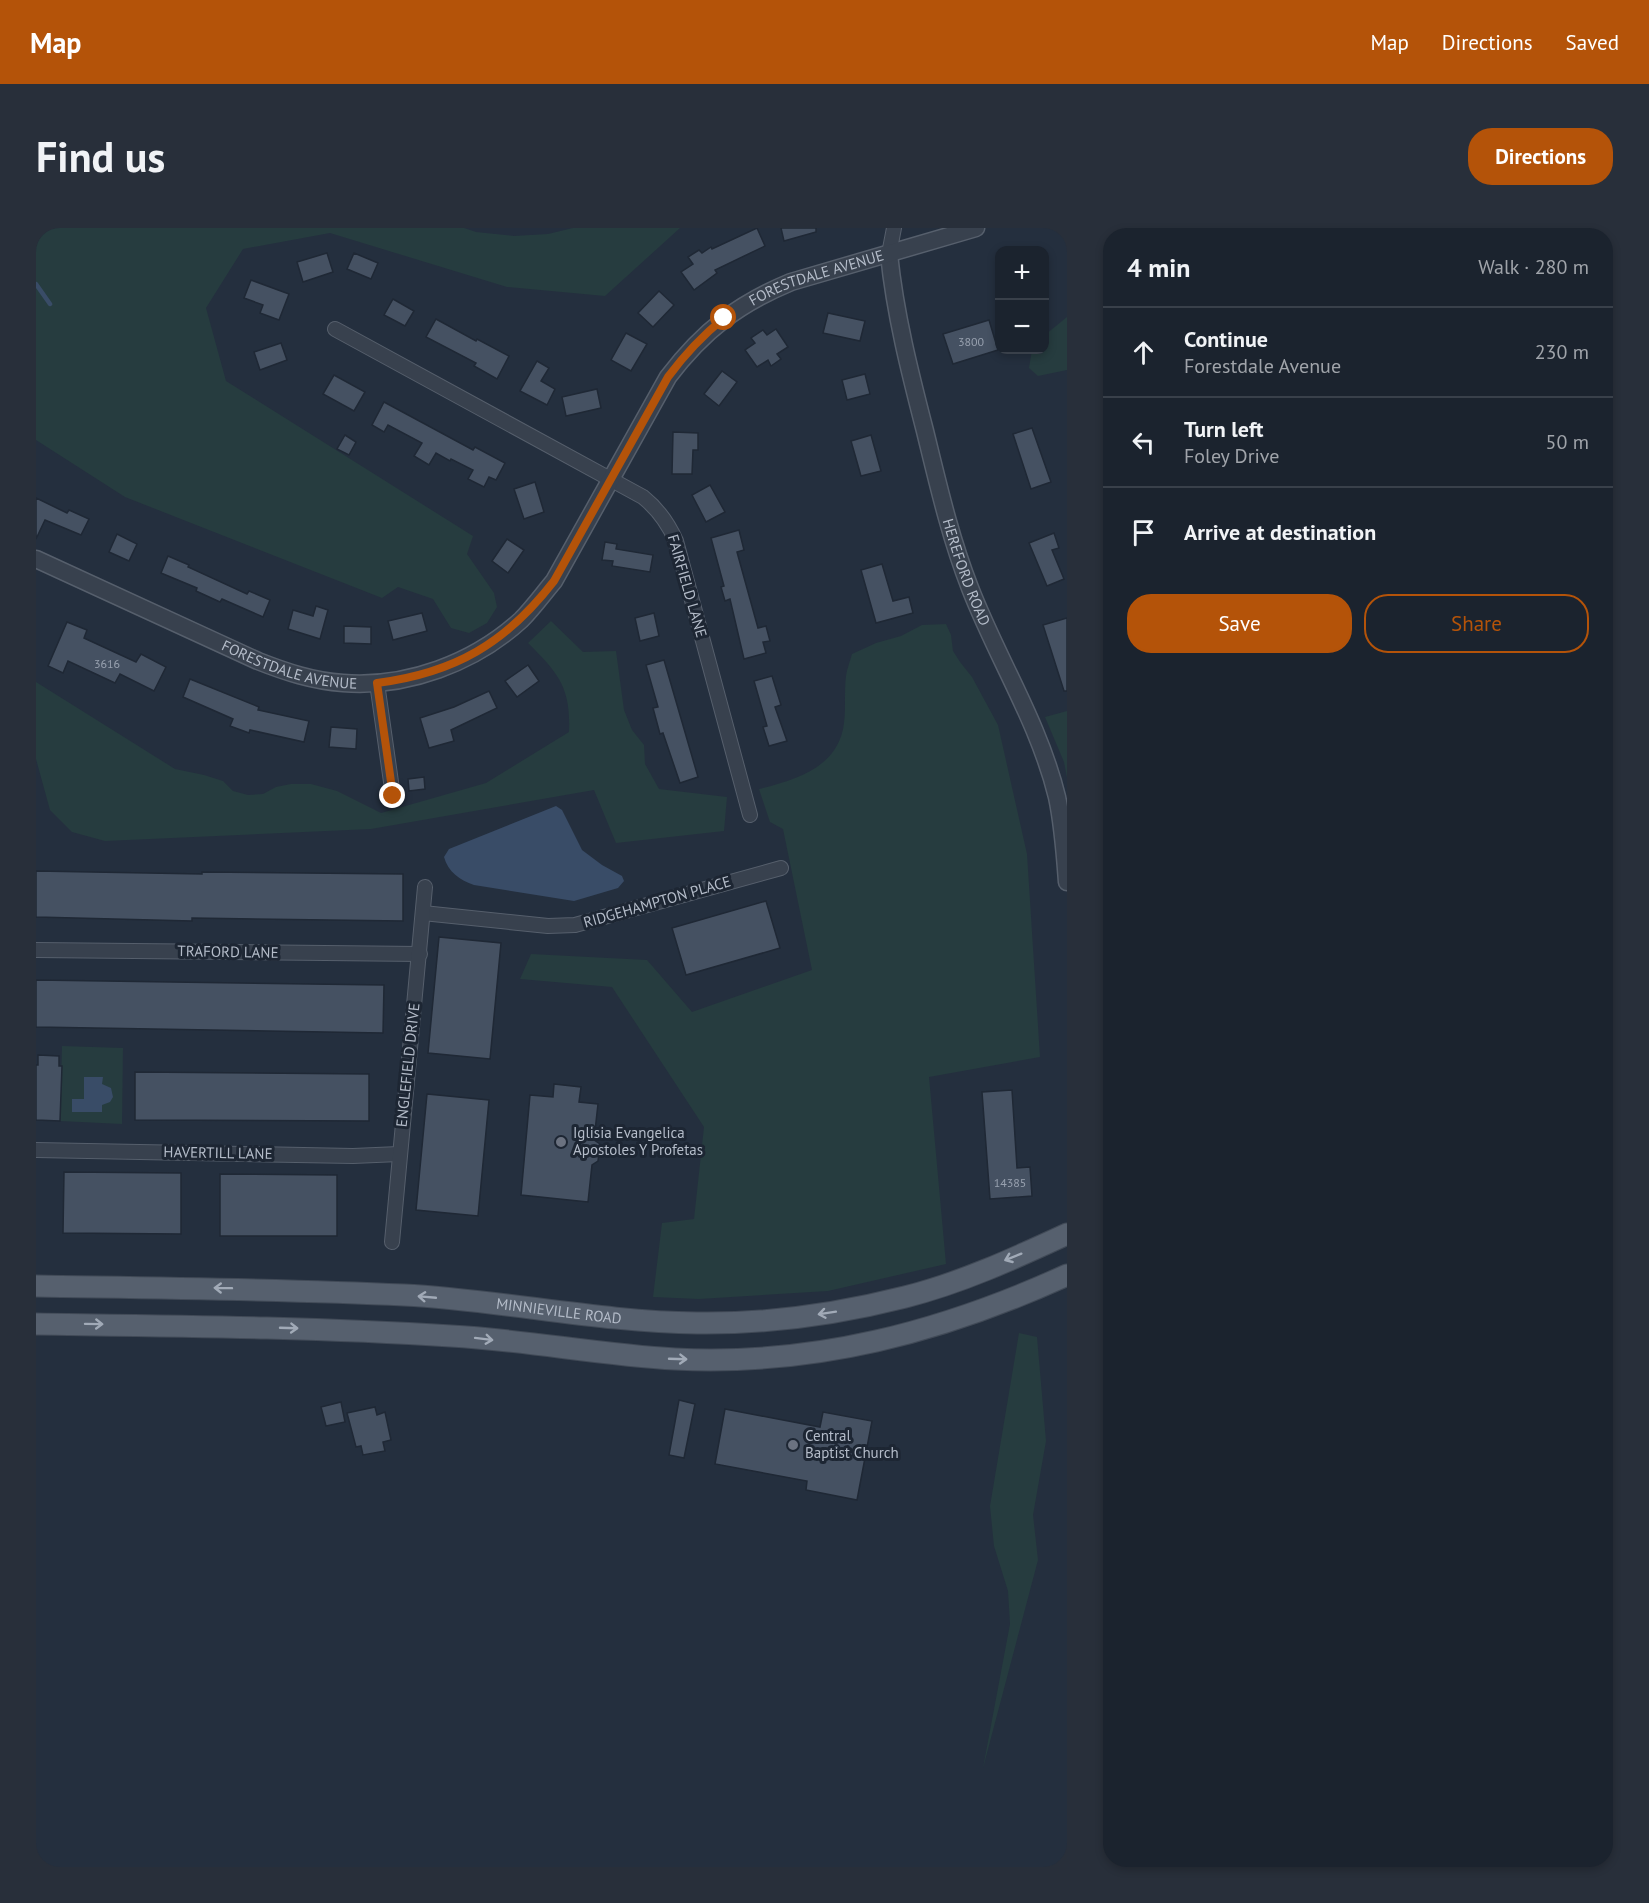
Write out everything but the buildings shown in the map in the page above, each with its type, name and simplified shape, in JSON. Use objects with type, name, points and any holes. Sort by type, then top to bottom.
[{"type":"main road","name":"MINNIEVILLE ROAD","points":[[36,1286],[280,1289],[405,1295],[631,1319],[696,1323],[742,1322],[820,1314],[907,1297],[967,1276],[1067,1234]]},
{"type":"main road","points":[[36,1324],[292,1328],[454,1336],[639,1357],[743,1359],[827,1351],[888,1340],[988,1308],[1067,1275]]},
{"type":"street","points":[[889,254],[894,228]]},
{"type":"street","name":"FORESTDALE AVENUE","points":[[36,559],[258,661],[288,672],[343,683],[377,683],[423,675],[476,653],[499,638],[521,620],[554,581],[668,377],[685,354],[706,333],[738,308],[764,293],[791,282],[976,228]]},
{"type":"street","name":"HEREFORD ROAD","points":[[889,254],[908,364],[945,512],[971,589],[1045,759],[1057,797],[1064,841],[1067,882]]},
{"type":"street","name":"FAIRFIELD LANE","points":[[335,329],[651,503],[670,528],[676,541],[750,815]]},
{"type":"street","points":[[377,683],[393,796]]},
{"type":"street","name":"RIDGEHAMPTON PLACE","points":[[423,913],[548,926],[575,925],[781,868]]},
{"type":"street","name":"ENGLEFIELD DRIVE","points":[[392,1242],[425,887]]},
{"type":"street","name":"TRAFORD LANE","points":[[36,950],[420,954]]},
{"type":"street","name":"HAVERTILL LANE","points":[[36,1150],[353,1156],[399,1154]]},
{"type":"green space","points":[[36,228],[464,228],[476,232],[514,236],[548,234],[573,228],[680,228],[605,296],[507,287],[330,233],[243,249],[206,308],[226,381],[473,536],[467,554],[494,593],[497,607],[487,623],[469,633],[451,628],[433,599],[398,587],[382,598],[125,497],[36,440]]},
{"type":"green space","points":[[1067,317],[1067,370],[1038,376],[1029,368],[1031,354],[1049,354],[1049,332]]},
{"type":"green space","points":[[551,621],[583,652],[616,651],[624,710],[632,730],[644,745],[645,764],[659,789],[727,797],[724,831],[616,843],[594,790],[371,829],[105,841],[72,832],[50,810],[36,759],[36,682],[175,769],[223,781],[233,791],[248,795],[263,794],[276,787],[291,784],[311,784],[337,791],[381,813],[486,783],[569,732],[568,703],[565,692],[555,672],[528,643]]},
{"type":"green space","points":[[946,624],[951,635],[953,651],[972,677],[998,725],[1027,854],[1040,1057],[929,1077],[946,1264],[828,1291],[699,1299],[653,1297],[662,1223],[694,1219],[704,1127],[612,987],[520,979],[531,954],[647,960],[692,1012],[812,970],[783,829],[770,822],[759,789],[801,776],[825,761],[834,751],[844,723],[846,676],[852,654],[876,643],[901,636],[922,625]]},
{"type":"green space","points":[[1067,711],[1067,778],[1064,762],[1045,717]]},
{"type":"green space","points":[[62,1046],[123,1048],[122,1124],[60,1121]]},
{"type":"green space","points":[[1019,1333],[1037,1337],[1046,1441],[1033,1515],[1038,1560],[983,1768],[1010,1624],[1008,1591],[994,1546],[990,1506]]},
{"type":"water","points":[[556,806],[562,810],[582,850],[622,876],[624,881],[618,888],[574,901],[474,885],[455,875],[448,867],[444,857],[449,849]]},
{"type":"water","points":[[84,1077],[103,1077],[102,1084],[111,1088],[113,1097],[110,1102],[102,1105],[102,1112],[72,1112],[72,1099],[84,1099]]},
{"type":"waterway","points":[[36,284],[50,304]]},
{"type":"place","name":"Iglisia Evangelica Apostoles Y Profetas","points":[[561,1142]]},
{"type":"place","name":"Central Baptist Church","points":[[793,1445]]},
{"type":"route","points":[[393,796],[377,683],[423,675],[450,665],[476,653],[521,620],[554,581],[668,377],[685,354],[724,318]]}]
